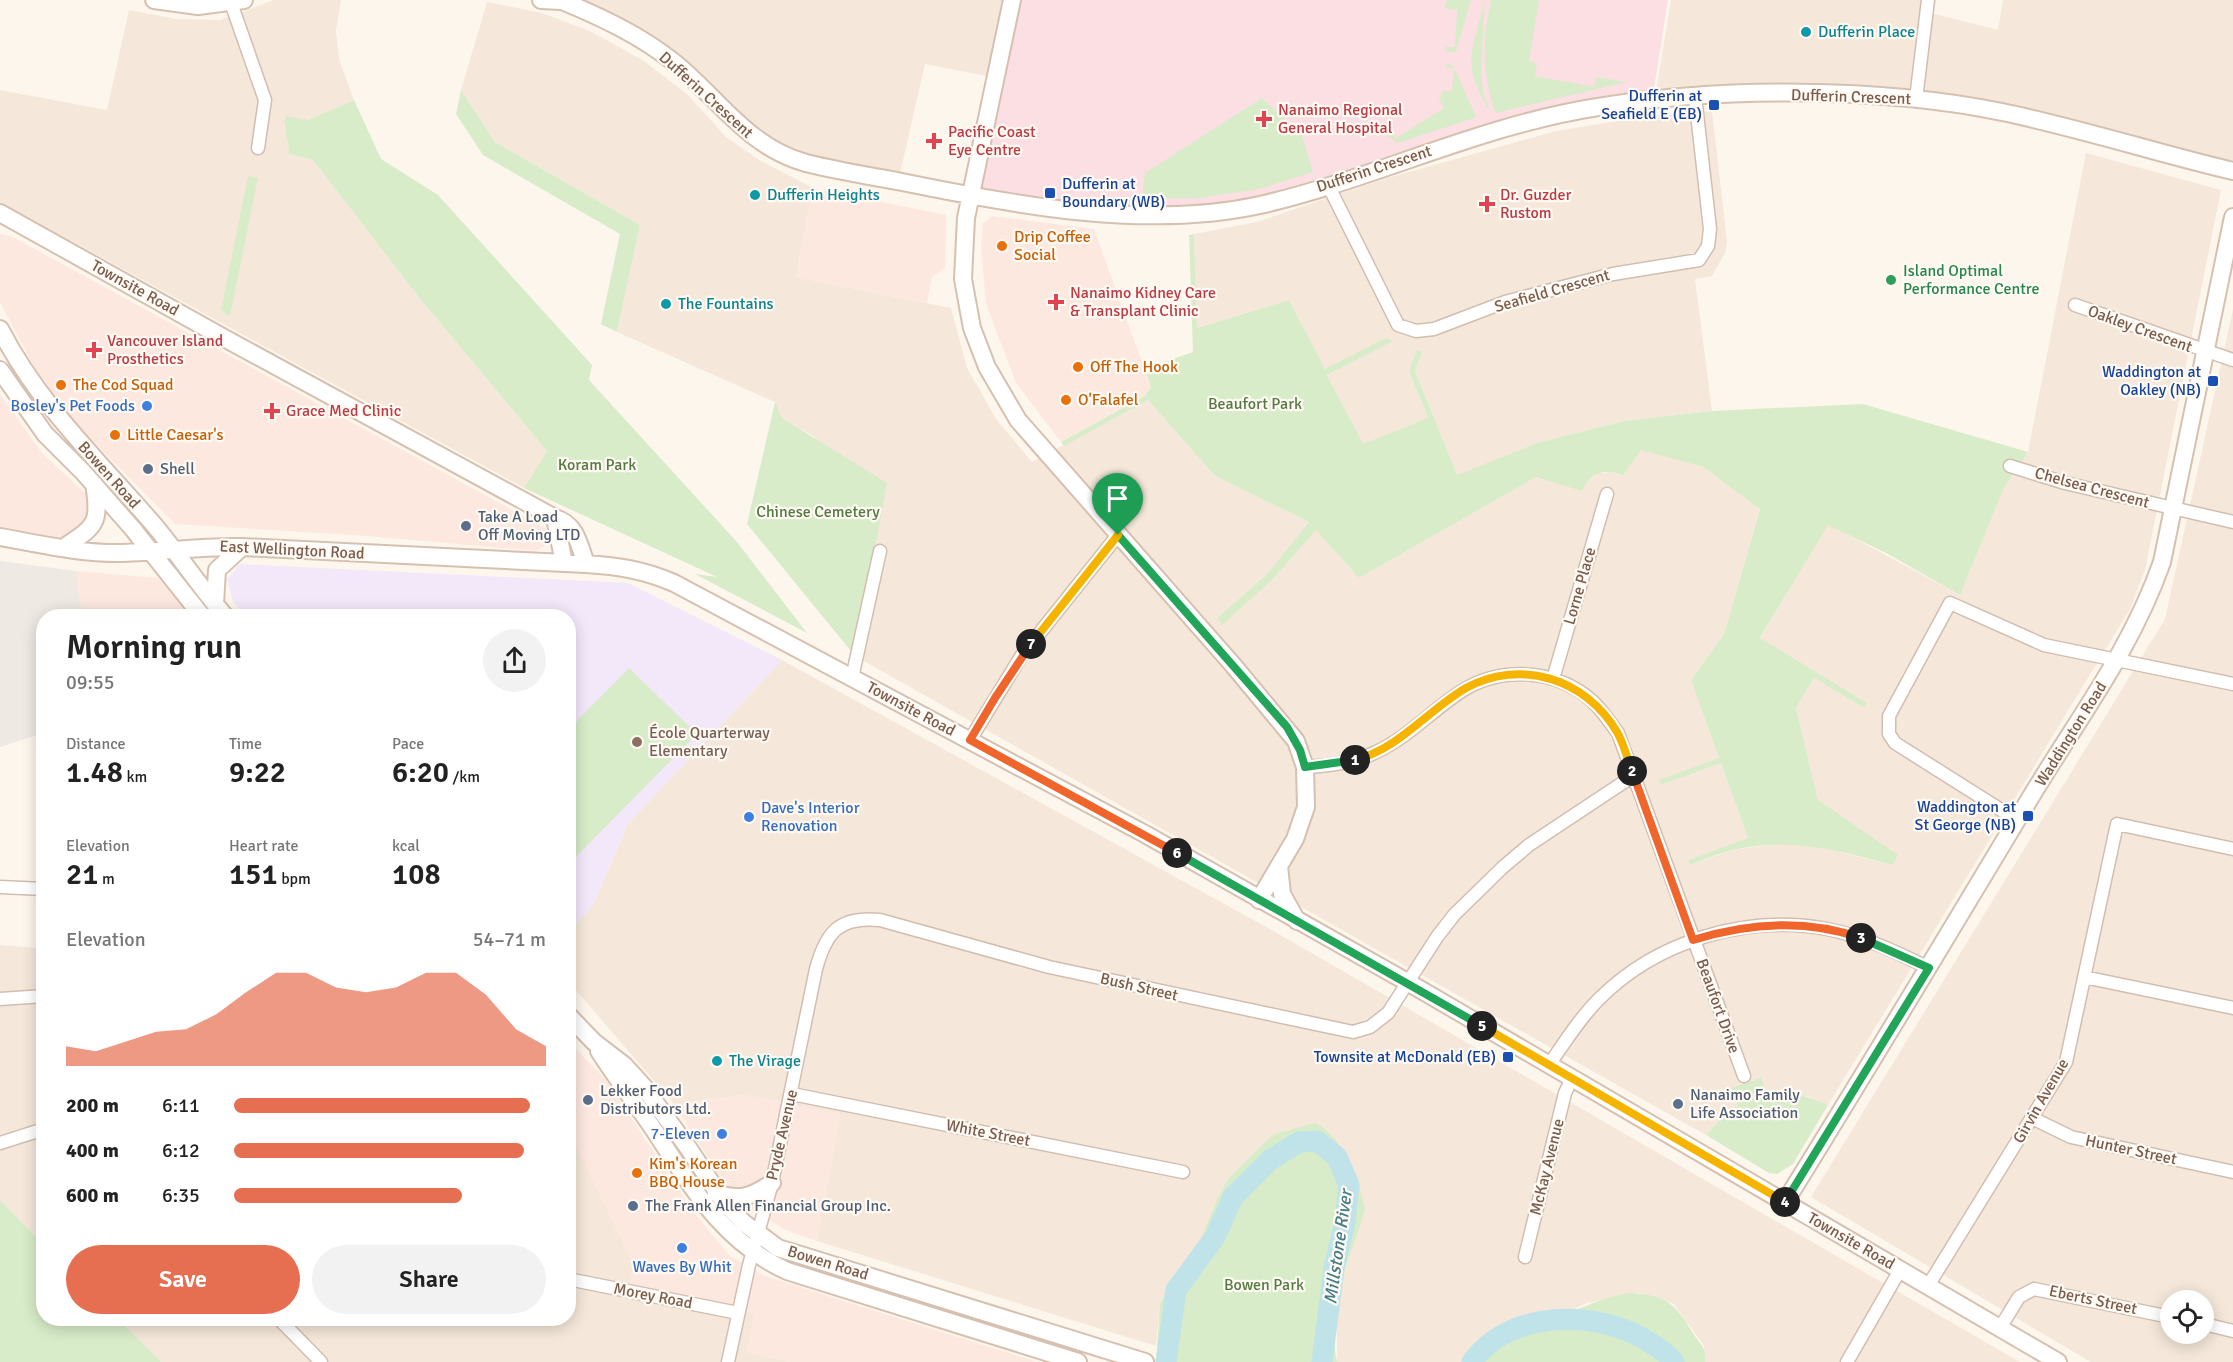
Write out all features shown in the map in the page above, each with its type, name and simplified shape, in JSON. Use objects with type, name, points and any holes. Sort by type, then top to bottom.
[{"type":"street","points":[[154,0],[198,6],[235,1],[265,100],[258,148]]},
{"type":"street","name":"Dufferin Crescent","points":[[541,0],[560,1],[613,22],[652,46],[692,78],[741,128],[780,154],[824,167],[969,196],[1130,215],[1178,216],[1231,211],[1328,185],[1490,132],[1597,107],[1695,96],[1817,93],[1916,99],[2002,112],[2233,171]]},
{"type":"street","points":[[1012,0],[969,196],[963,248],[963,279],[972,328],[987,368],[1018,420],[1287,727],[1300,750],[1305,767],[1307,788],[1304,815],[1296,839],[1259,900]]},
{"type":"street","points":[[1916,99],[1928,0]]},
{"type":"street","name":"Seafield Crescent","points":[[1328,185],[1398,325],[1416,331],[1434,329],[1504,303],[1613,274],[1699,260],[1708,246],[1710,229],[1695,96]]},
{"type":"street","name":"Townsite Road","points":[[3,217],[555,518],[566,521],[574,531],[585,564],[629,567],[649,572],[1144,834],[1407,982],[2053,1361]]},
{"type":"street","name":"Waddington Road","points":[[1785,1202],[2117,660],[2147,605],[2162,562],[2233,217]]},
{"type":"street","name":"Oakley Crescent","points":[[2075,305],[2233,360]]},
{"type":"street","name":"Bowen Road","points":[[0,329],[24,372],[56,417],[157,528],[219,609]]},
{"type":"street","name":"Bowen Road","points":[[0,370],[45,434],[94,484],[196,609]]},
{"type":"street","name":"Chelsea Crescent","points":[[2010,466],[2065,483],[2233,522]]},
{"type":"street","points":[[63,548],[93,524],[98,509],[94,484]]},
{"type":"street","name":"Lorne Place","points":[[1553,679],[1607,494]]},
{"type":"street","points":[[555,518],[564,563]]},
{"type":"street","points":[[970,740],[1022,655],[1118,535]]},
{"type":"street","name":"East Wellington Road","points":[[0,537],[63,548],[124,553],[242,547],[585,564]]},
{"type":"street","points":[[220,609],[217,570],[242,547]]},
{"type":"street","points":[[852,678],[880,551]]},
{"type":"street","points":[[2017,820],[1895,743],[1889,734],[1889,716],[1950,603],[2044,645],[2233,684]]},
{"type":"street","name":"Beaufort Drive","points":[[1305,767],[1346,763],[1378,751],[1457,694],[1484,680],[1519,674],[1553,679],[1587,696],[1602,711],[1618,733],[1744,1076]]},
{"type":"street","name":"Bush Street","points":[[852,920],[880,921],[1027,961],[1343,1032],[1361,1030],[1384,1018],[1454,915],[1494,875],[1529,845],[1634,776]]},
{"type":"street","name":"Girvin Avenue","points":[[1928,1286],[2066,1062],[2117,824],[2233,849]]},
{"type":"street","points":[[1279,866],[1282,894],[1298,921]]},
{"type":"street","points":[[0,887],[36,889]]},
{"type":"street","name":"Pryde Avenue","points":[[728,1362],[738,1313],[772,1183],[820,954],[830,934],[852,920]]},
{"type":"street","points":[[1549,1065],[1598,1000],[1615,985],[1636,968],[1670,949],[1693,940],[1768,925],[1826,929],[1878,944],[1929,968]]},
{"type":"street","points":[[2084,977],[2233,1008]]},
{"type":"street","points":[[0,999],[36,997]]},
{"type":"street","name":"Bowen Road","points":[[576,1023],[594,1042],[624,1065],[644,1087],[689,1149],[716,1193],[735,1215],[778,1248],[807,1259],[898,1284],[1144,1362]]},
{"type":"street","name":"Bowen Road","points":[[594,1042],[707,1210],[753,1252],[787,1271],[1078,1362]]},
{"type":"street","name":"McKay Avenue","points":[[1525,1257],[1565,1093],[1572,1078]]},
{"type":"street","name":"White Street","points":[[792,1094],[1183,1172]]},
{"type":"street","name":"Hunter Street","points":[[2032,1118],[2071,1137],[2233,1172]]},
{"type":"street","points":[[0,1143],[36,1132]]},
{"type":"street","points":[[716,1193],[733,1198],[745,1198],[772,1183]]},
{"type":"street","points":[[1847,1362],[1900,1270]]},
{"type":"street","name":"Morey Road","points":[[576,1281],[738,1313]]},
{"type":"street","name":"Eberts Street","points":[[2000,1328],[2019,1297],[2034,1289],[2160,1315]]},
{"type":"street","points":[[286,1326],[321,1362]]},
{"type":"street","points":[[2214,1326],[2233,1331]]},
{"type":"shaded area","points":[[274,0],[341,0],[336,30],[339,59],[354,100],[308,120],[284,126],[289,143],[289,154],[313,160],[417,295],[547,451],[524,488],[0,202],[0,90],[107,110],[129,10],[176,19],[221,20]]},
{"type":"shaded area","points":[[574,0],[1008,0],[992,77],[925,64],[899,178],[810,157],[776,143],[750,128],[665,46]]},
{"type":"shaded area","name":"Nanaimo Regional General Hospital","points":[[1012,0],[1668,0],[1652,101],[1597,107],[1205,214],[969,196]]},
{"type":"shaded area","points":[[1671,0],[1926,0],[1914,96],[1655,98]]},
{"type":"shaded area","points":[[2003,0],[2233,0],[2233,169],[1920,97],[1931,13],[1998,30]]},
{"type":"shaded area","points":[[487,2],[542,13],[590,31],[644,61],[688,95],[726,137],[759,160],[813,188],[796,277],[951,308],[967,368],[996,419],[1032,462],[1148,400],[1215,476],[1309,522],[1267,574],[1217,618],[1272,580],[1316,530],[1359,578],[1536,477],[1582,490],[1588,481],[1599,473],[1612,472],[1623,476],[1641,449],[1703,467],[1760,508],[1724,634],[1691,680],[1719,758],[1661,785],[1721,763],[1748,838],[1688,860],[1690,865],[1732,850],[1776,844],[1816,846],[1892,865],[1818,800],[1796,708],[1814,678],[1864,708],[1867,703],[1760,639],[1828,524],[1960,595],[2004,488],[2028,452],[2086,153],[2221,190],[2145,570],[2130,609],[1828,1105],[1810,1097],[1781,1092],[1751,1098],[1726,1113],[1706,1135],[855,656],[815,437],[781,418],[775,402],[617,332],[640,225],[495,142],[461,90]]},
{"type":"shaded area","points":[[1712,111],[1727,242],[1725,253],[1712,276],[1695,279],[1712,411],[1624,421],[1540,442],[1457,476],[1415,371],[1422,352],[1409,371],[1428,418],[1363,445],[1327,375],[1392,341],[1386,338],[1325,370],[1289,300],[1197,328],[1194,234],[1257,222],[1384,179],[1556,131],[1642,117]]},
{"type":"shaded area","points":[[813,188],[946,215],[945,268],[932,277],[927,303],[796,277]]},
{"type":"shaded area","points":[[992,216],[1094,229],[1151,387],[1145,396],[1061,442],[1016,383],[986,304],[981,247],[983,224]]},
{"type":"shaded area","points":[[0,234],[13,237],[547,529],[549,537],[546,545],[536,551],[367,536],[175,524],[77,425],[38,374],[0,302]]},
{"type":"shaded area","points":[[2233,309],[2233,1362],[2091,1362],[1811,1197],[2165,619]]},
{"type":"shaded area","points":[[0,394],[42,453],[88,496],[88,510],[80,532],[67,543],[0,533]]},
{"type":"shaded area","points":[[0,561],[76,571],[81,609],[36,609],[36,735],[0,747]]},
{"type":"shaded area","name":"École Quarterway Elementary","points":[[240,564],[628,583],[782,660],[628,824],[592,907],[576,924],[576,609],[240,609],[233,602],[227,579]]},
{"type":"shaded area","points":[[76,571],[158,578],[186,609],[81,609]]},
{"type":"shaded area","points":[[782,660],[1277,933],[2020,1362],[1705,1362],[1704,1346],[1674,1304],[1640,1293],[1587,1303],[1552,1319],[1517,1330],[1461,1362],[1337,1362],[1337,1301],[1350,1252],[1365,1211],[1343,1150],[1326,1129],[1291,1129],[1277,1133],[1206,1228],[1190,1262],[1160,1303],[1156,1346],[817,1241],[840,1114],[744,1095],[674,1104],[576,990],[576,923],[592,907],[628,824]]},
{"type":"shaded area","points":[[0,945],[36,948],[36,1237],[0,1200]]},
{"type":"shaded area","points":[[576,1049],[606,1080],[692,1210],[730,1256],[765,1276],[1037,1362],[790,1362],[747,1352],[754,1313],[630,1284],[634,1265],[576,1146]]},
{"type":"shaded area","points":[[744,1095],[841,1114],[817,1241],[788,1231],[746,1207],[722,1180],[674,1104]]},
{"type":"shaded area","points":[[576,1144],[634,1265],[630,1284],[755,1313],[747,1352],[790,1362],[161,1362],[125,1326],[576,1326]]},
{"type":"green space","points":[[1447,0],[1471,0],[1456,52],[1445,51],[1445,47],[1455,47],[1457,10],[1444,8]]},
{"type":"green space","points":[[1485,0],[1481,71],[1483,92],[1491,113],[1481,96],[1472,70],[1473,46]]},
{"type":"green space","points":[[1491,0],[1539,0],[1529,61],[1537,63],[1535,76],[1594,87],[1596,77],[1627,82],[1495,113],[1485,56]]},
{"type":"green space","points":[[1450,63],[1453,66],[1456,72],[1477,117],[1398,143],[1379,131],[1387,126],[1396,138],[1444,108],[1439,99],[1443,91],[1452,91],[1454,69],[1444,66]]},
{"type":"green space","points":[[461,90],[495,142],[640,225],[617,332],[601,324],[620,234],[483,155],[456,114]]},
{"type":"green space","points":[[1262,98],[1302,136],[1313,172],[1259,189],[1200,198],[1142,199],[1145,173]]},
{"type":"green space","name":"Koram Park","points":[[354,100],[381,159],[438,195],[592,365],[589,380],[737,542],[807,633],[695,574],[717,577],[524,488],[547,451],[417,295],[313,160],[289,154],[285,116],[308,120]]},
{"type":"green space","points":[[248,176],[258,178],[230,316],[221,310]]},
{"type":"green space","name":"Beaufort Park","points":[[1194,234],[1197,328],[1289,300],[1325,369],[1386,338],[1393,341],[1327,375],[1363,444],[1428,418],[1409,371],[1417,350],[1422,352],[1415,371],[1457,475],[1540,442],[1624,421],[1712,411],[1863,404],[2028,452],[2004,488],[1960,595],[1888,554],[1828,525],[1760,638],[1867,703],[1864,708],[1814,678],[1796,708],[1818,800],[1898,855],[1892,865],[1833,850],[1774,845],[1733,850],[1690,865],[1688,860],[1748,838],[1721,763],[1661,785],[1659,780],[1719,758],[1691,680],[1724,634],[1760,509],[1703,467],[1641,450],[1623,476],[1611,472],[1599,473],[1589,480],[1582,491],[1536,477],[1359,578],[1316,530],[1272,580],[1222,625],[1217,618],[1267,574],[1309,522],[1215,476],[1148,400],[1064,446],[1061,442],[1145,396],[1151,387],[1145,369],[1193,352],[1189,235]]},
{"type":"green space","name":"Chinese Cemetery","points":[[775,402],[782,418],[887,483],[855,656],[747,524]]},
{"type":"green space","points":[[629,668],[697,734],[576,857],[576,722]]},
{"type":"green space","points":[[1761,1078],[1766,1092],[1763,1096],[1797,1095],[1828,1105],[1793,1164],[1777,1174],[1769,1173],[1706,1135],[1726,1113],[1738,1106],[1731,1088]]},
{"type":"green space","name":"Bowen Park","points":[[1315,1123],[1333,1137],[1349,1161],[1360,1188],[1365,1211],[1346,1266],[1337,1304],[1334,1342],[1337,1362],[1156,1362],[1160,1303],[1197,1249],[1218,1197],[1228,1179],[1277,1133]]},
{"type":"green space","points":[[0,1200],[36,1237],[36,1326],[125,1326],[161,1362],[0,1362]]},
{"type":"green space","points":[[1630,1293],[1661,1299],[1675,1308],[1702,1346],[1705,1362],[1461,1362],[1506,1336],[1601,1300]]},
{"type":"waterway","name":"Millstone River","points":[[1166,1362],[1176,1290],[1215,1237],[1233,1197],[1270,1160],[1299,1142],[1317,1141],[1337,1157],[1349,1185],[1345,1222],[1334,1268],[1322,1362]]},
{"type":"waterway","name":"Millstone River","points":[[1472,1362],[1488,1345],[1508,1332],[1531,1324],[1555,1320],[1580,1320],[1628,1331],[1649,1342],[1674,1362]]},
{"type":"place","name":"Dufferin Place","points":[[1806,32]]},
{"type":"place","name":"Dufferin at Seafield E (EB)","points":[[1714,105]]},
{"type":"place","name":"Nanaimo Regional General Hospital","points":[[1264,119]]},
{"type":"place","name":"Pacific Coast Eye Centre","points":[[934,141]]},
{"type":"place","name":"Dufferin at Boundary (WB)","points":[[1050,193]]},
{"type":"place","name":"Dufferin Heights","points":[[755,195]]},
{"type":"place","name":"Dr. Guzder Rustom","points":[[1487,204]]},
{"type":"place","name":"Drip Coffee Social","points":[[1002,246]]},
{"type":"place","name":"Island Optimal Performance Centre","points":[[1891,280]]},
{"type":"place","name":"Nanaimo Kidney Care & Transplant Clinic","points":[[1056,302]]},
{"type":"place","name":"The Fountains","points":[[666,304]]},
{"type":"place","name":"Vancouver Island Prosthetics","points":[[94,350]]},
{"type":"place","name":"Off The Hook","points":[[1078,367]]},
{"type":"place","name":"Waddington at Oakley (NB)","points":[[2213,381]]},
{"type":"place","name":"The Cod Squad","points":[[61,385]]},
{"type":"place","name":"O'Falafel","points":[[1066,400]]},
{"type":"place","name":"Bosley's Pet Foods","points":[[147,406]]},
{"type":"place","name":"Grace Med Clinic","points":[[272,411]]},
{"type":"place","name":"Little Caesar's","points":[[115,435]]},
{"type":"place","name":"Shell","points":[[148,469]]},
{"type":"place","name":"Take A Load Off Moving LTD","points":[[466,526]]},
{"type":"place","name":"École Quarterway Elementary","points":[[637,742]]},
{"type":"place","name":"Waddington at St George (NB)","points":[[2028,816]]},
{"type":"place","name":"Dave's Interior Renovation","points":[[749,817]]},
{"type":"place","name":"Townsite at McDonald (EB)","points":[[1508,1057]]},
{"type":"place","name":"The Virage","points":[[717,1061]]},
{"type":"place","name":"Lekker Food Distributors Ltd.","points":[[588,1100]]},
{"type":"place","name":"Nanaimo Family Life Association","points":[[1678,1104]]},
{"type":"place","name":"7-Eleven","points":[[722,1134]]},
{"type":"place","name":"Kim's Korean BBQ House","points":[[637,1173]]},
{"type":"place","name":"The Frank Allen Financial Group Inc.","points":[[633,1206]]},
{"type":"place","name":"Waves By Whit","points":[[682,1248]]},
{"type":"route","points":[[1118,535],[1287,727],[1296,741],[1305,767],[1346,763],[1378,751],[1395,741],[1457,694],[1484,680],[1519,674],[1539,675],[1553,679],[1568,684],[1587,696],[1602,711],[1618,733],[1693,940],[1768,925],[1826,929],[1878,944],[1929,968],[1785,1202],[1407,982],[1144,834],[970,740],[1022,655],[1118,535]]}]
